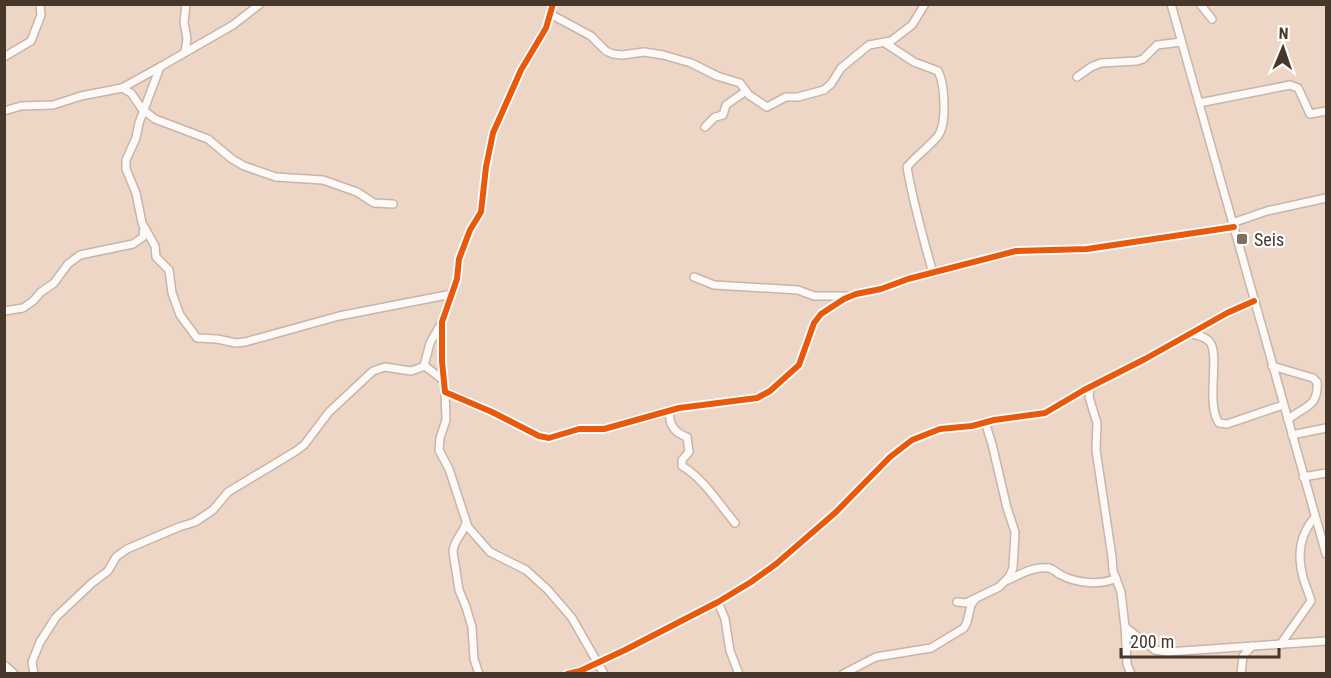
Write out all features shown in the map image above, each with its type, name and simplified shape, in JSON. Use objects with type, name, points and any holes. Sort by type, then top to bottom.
[{"type":"highway","points":[[4,666],[13,674]]},
{"type":"street","points":[[4,57],[31,41],[41,15],[40,4]]},
{"type":"street","points":[[185,52],[186,4]]},
{"type":"street","points":[[4,111],[21,106],[53,105],[81,96],[122,88],[233,26],[260,4]]},
{"type":"street","points":[[424,366],[430,343],[442,322],[457,279],[460,256],[470,230],[481,212],[486,167],[493,133],[521,70],[552,15],[553,4]]},
{"type":"street","points":[[552,15],[591,36],[606,51],[613,54],[652,53],[691,63],[717,76],[742,84],[746,91],[767,107],[786,98],[825,90],[837,72],[869,45],[891,41],[915,22],[925,4]]},
{"type":"street","points":[[1171,4],[1326,554]]},
{"type":"street","points":[[1200,4],[1212,19]]},
{"type":"street","points":[[1077,76],[1096,65],[1137,62],[1156,45],[1181,42]]},
{"type":"street","points":[[885,43],[914,62],[938,70],[942,80],[944,111],[939,135],[907,167],[915,212],[933,273]]},
{"type":"street","points":[[160,67],[125,165],[136,193],[144,227],[155,246],[156,257],[169,270],[172,293],[180,315],[195,336],[200,339],[245,342],[339,316],[452,294]]},
{"type":"street","points":[[1199,104],[1290,85],[1298,88],[1310,114],[1326,111]]},
{"type":"street","points":[[122,88],[131,93],[144,111],[162,123],[208,139],[232,159],[249,168],[282,178],[319,179],[357,192],[374,203],[393,204]]},
{"type":"street","points":[[705,127],[723,114],[726,105],[746,91]]},
{"type":"street","points":[[694,277],[714,285],[798,290],[814,296],[849,296],[1016,251],[1087,249],[1233,225],[1267,211],[1326,198]]},
{"type":"street","points":[[4,311],[23,308],[33,302],[41,292],[54,283],[74,258],[98,250],[133,243],[143,237],[144,227]]},
{"type":"street","points":[[445,392],[492,412],[539,436],[549,438],[579,429],[604,429],[670,410],[751,399],[766,394],[799,365],[813,323],[825,311],[849,296]]},
{"type":"street","points":[[567,674],[580,671],[625,650],[718,602],[776,564],[836,512],[890,457],[906,444],[940,429],[1045,414],[1090,387],[1192,334],[1227,313],[1254,301]]},
{"type":"street","points":[[442,322],[446,420],[439,450],[454,481],[466,524],[490,552],[526,570],[541,583],[572,618],[604,674]]},
{"type":"street","points":[[1192,334],[1208,340],[1214,354],[1212,393],[1219,423],[1227,424],[1283,405]]},
{"type":"street","points":[[34,674],[32,662],[42,638],[56,617],[108,571],[113,560],[121,553],[195,522],[213,510],[228,492],[296,451],[304,445],[329,412],[373,371],[385,367],[407,371],[424,366],[433,370],[443,380]]},
{"type":"street","points":[[1272,366],[1313,378],[1317,382],[1316,395],[1312,403],[1304,411],[1288,420]]},
{"type":"street","points":[[1090,387],[1089,397],[1097,423],[1096,450],[1112,568],[1121,592],[1127,664],[1131,674]]},
{"type":"street","points":[[670,410],[669,417],[674,429],[680,435],[687,437],[689,452],[682,460],[682,466],[706,488],[735,523]]},
{"type":"street","points":[[985,422],[1007,508],[1016,532],[1013,568],[1005,582]]},
{"type":"street","points":[[1292,435],[1326,428]]},
{"type":"street","points":[[1304,477],[1326,473]]},
{"type":"street","points":[[1280,645],[1311,601],[1302,575],[1300,552],[1305,531],[1315,517]]},
{"type":"street","points":[[466,524],[461,537],[453,546],[453,552],[459,590],[470,619],[472,651],[479,674]]},
{"type":"street","points":[[957,602],[966,603],[1028,571],[1043,568],[1083,582],[1104,582],[1116,578]]},
{"type":"street","points":[[843,674],[876,657],[931,648],[964,628],[975,599]]},
{"type":"street","points":[[718,602],[725,619],[730,651],[739,674]]},
{"type":"street","points":[[1125,626],[1151,647],[1161,652],[1326,640]]},
{"type":"street","points":[[1240,674],[1243,656],[1252,646]]},
{"type":"cycle path","points":[[553,4],[546,28],[521,70],[493,133],[486,167],[481,212],[470,230],[459,259],[457,279],[442,322],[445,392],[492,412],[539,436],[549,438],[579,429],[604,429],[679,408],[757,398],[770,391],[799,365],[814,323],[821,314],[856,294],[1016,251],[1087,249],[1234,227]]},
{"type":"cycle path","points":[[567,674],[580,671],[625,650],[718,602],[751,582],[776,564],[836,512],[890,457],[912,440],[940,429],[972,426],[994,420],[1045,413],[1227,313],[1254,301]]},
{"type":"place","name":"Seis","points":[[1242,239]]}]
